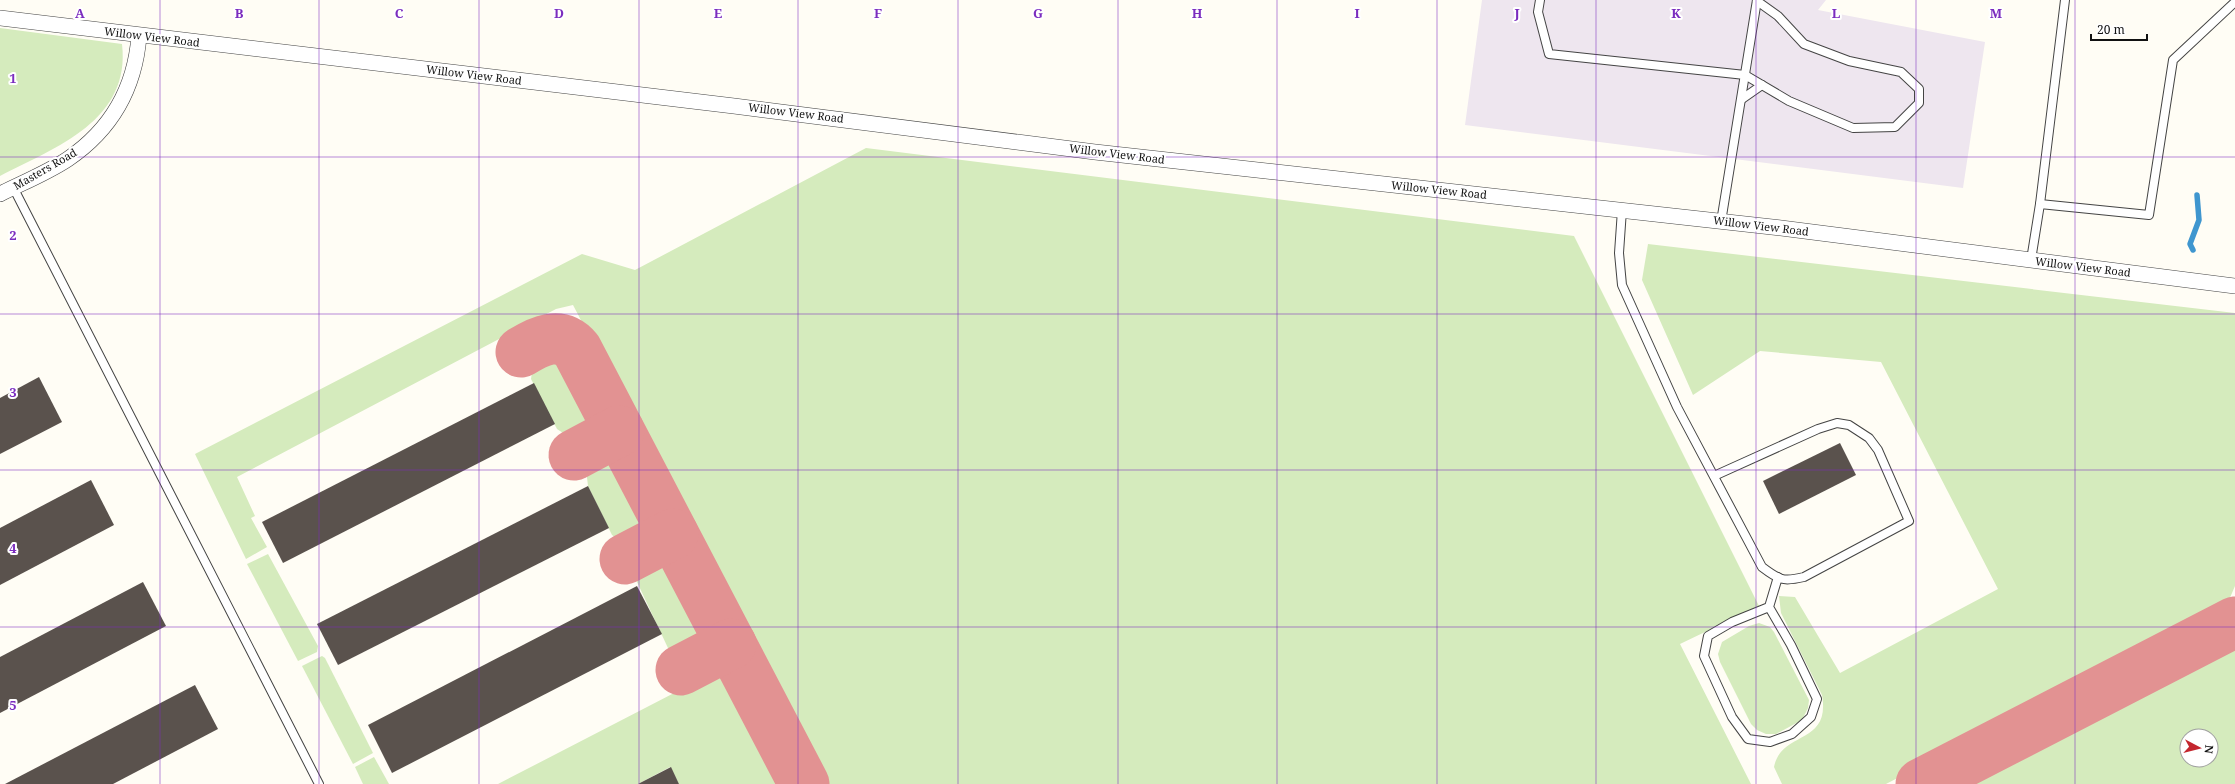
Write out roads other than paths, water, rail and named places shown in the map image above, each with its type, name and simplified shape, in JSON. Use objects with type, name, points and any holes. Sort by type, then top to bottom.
[{"type":"street","name":"Willow View Road","points":[[0,18],[139,36],[726,105],[1095,152],[1622,210],[2235,286]]},
{"type":"street","name":"Masters Road","points":[[7,191],[68,159],[101,130],[114,113],[131,79],[137,60],[139,36]]},
{"type":"lane","points":[[1540,0],[1538,12],[1549,54],[1745,76],[1789,101],[1853,128],[1895,127],[1919,103],[1919,89],[1901,72],[1849,61],[1804,44],[1778,16],[1757,0],[1745,76],[1742,99],[1721,222]]},
{"type":"lane","points":[[2031,260],[2040,204],[2065,0]]},
{"type":"lane","points":[[2040,204],[2149,215],[2173,60],[2235,2]]},
{"type":"lane","points":[[1742,99],[1762,85]]},
{"type":"lane","points":[[7,191],[319,784]]},
{"type":"lane","points":[[1622,210],[1618,252],[1622,285],[1677,407],[1762,567],[1787,581],[1804,577],[1909,521],[1878,450],[1869,438],[1849,425],[1837,423],[1818,429],[1714,476]]},
{"type":"lane","points":[[1769,607],[1732,622],[1708,636],[1704,656],[1732,717],[1748,739],[1770,742],[1792,734],[1810,716],[1817,699],[1791,646],[1769,607],[1778,577]]},
{"type":"waterway","points":[[2193,250],[2190,244],[2199,220],[2197,195]]}]
